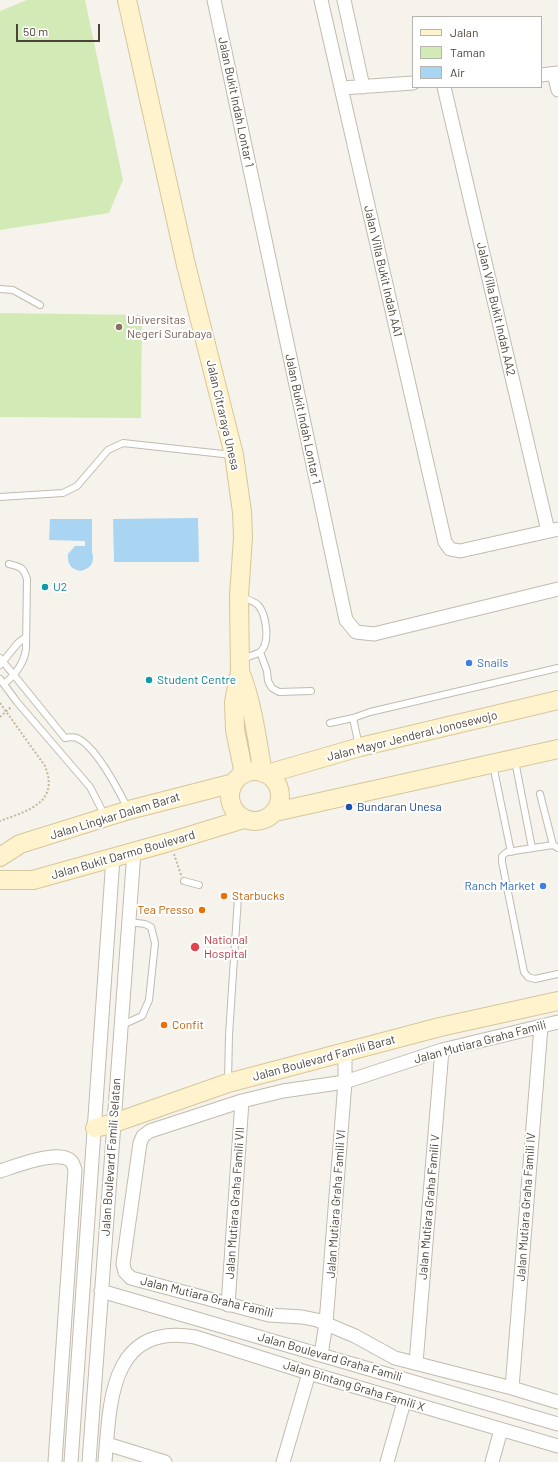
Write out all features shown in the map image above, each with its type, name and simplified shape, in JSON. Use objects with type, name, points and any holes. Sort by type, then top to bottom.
[{"type":"main road","name":"Jalan Citraraya Unesa","points":[[127,0],[186,265],[234,455],[242,512],[243,537],[240,596],[240,665],[234,702],[235,730],[233,781]]},
{"type":"main road","name":"Jalan Citraraya Unesa","points":[[240,665],[265,773]]},
{"type":"main road","name":"Jalan Mayor Jenderal Jonosewojo","points":[[265,773],[360,747],[558,700]]},
{"type":"main road","points":[[275,812],[280,798],[279,791],[277,784],[265,773],[250,772],[233,781],[230,790],[230,799],[232,807],[237,814],[238,821],[258,821],[264,820],[275,812],[558,749]]},
{"type":"main road","name":"Jalan Lingkar Dalam Barat","points":[[0,857],[20,844],[129,810],[233,781]]},
{"type":"main road","name":"Jalan Bukit Darmo Boulevard","points":[[0,880],[33,880],[114,858],[238,821]]},
{"type":"main road","points":[[20,844],[13,858],[16,868],[21,873],[33,880]]},
{"type":"main road","name":"Jalan Boulevard Famili Barat","points":[[95,1128],[114,1123],[228,1083],[440,1027],[558,1001]]},
{"type":"street","name":"Jalan Bukit Indah Lontar 1","points":[[214,0],[346,620],[356,632],[374,634],[558,589]]},
{"type":"street","name":"Jalan Villa Bukit Indah AA1","points":[[321,0],[445,542],[450,549],[460,551],[553,530]]},
{"type":"street","points":[[344,0],[363,87]]},
{"type":"street","points":[[542,74],[556,74],[558,90]]},
{"type":"street","points":[[342,88],[412,83]]},
{"type":"street","name":"Jalan Villa Bukit Indah AA2","points":[[444,88],[553,530]]},
{"type":"street","name":"Jalan Boulevard Famili Selatan","points":[[89,1462],[134,852]]},
{"type":"street","name":"Jalan Boulevard Famili Selatan","points":[[71,1462],[114,858]]},
{"type":"street","name":"Jalan Mutiara Graha Famili","points":[[558,1022],[442,1050],[345,1082],[283,1091],[150,1130],[143,1136],[140,1143],[123,1264],[125,1272],[131,1278],[269,1315],[302,1317],[326,1323],[355,1336],[388,1355],[512,1388],[558,1402]]},
{"type":"street","name":"Jalan Mutiara Graha Famili IV","points":[[512,1388],[540,1027]]},
{"type":"street","name":"Jalan Mutiara Graha Famili V","points":[[416,1363],[442,1050]]},
{"type":"street","name":"Jalan Mutiara Graha Famili VI","points":[[321,1355],[326,1323],[345,1082],[345,1052]]},
{"type":"street","name":"Jalan Mutiara Graha Famili VII","points":[[228,1305],[242,1102]]},
{"type":"street","points":[[0,1171],[52,1156],[64,1157],[72,1162],[75,1170],[55,1462]]},
{"type":"street","name":"Jalan Boulevard Graha Famili","points":[[101,1291],[558,1424]]},
{"type":"street","name":"Jalan Bintang Graha Famili X","points":[[107,1444],[112,1392],[120,1370],[136,1347],[150,1339],[182,1335],[195,1337],[404,1402],[558,1446]]},
{"type":"street","points":[[283,1462],[309,1373]]},
{"type":"street","points":[[387,1462],[404,1402]]},
{"type":"street","points":[[492,1462],[501,1430]]},
{"type":"street","points":[[105,1462],[107,1444],[165,1462]]},
{"type":"lane","points":[[0,289],[13,290],[40,305]]},
{"type":"lane","points":[[0,497],[63,493],[77,486],[108,450],[123,443],[234,455]]},
{"type":"lane","points":[[9,564],[20,566],[26,579],[25,657],[15,675],[2,682],[17,702],[90,788],[106,817]]},
{"type":"lane","points":[[240,596],[257,604],[262,611],[266,622],[265,644],[260,652],[240,665]]},
{"type":"lane","points":[[26,636],[1,661],[15,675],[65,738]]},
{"type":"lane","points":[[260,652],[267,671],[268,681],[272,688],[279,692],[311,691]]},
{"type":"lane","points":[[330,723],[370,712],[558,668]]},
{"type":"lane","points":[[352,718],[360,747]]},
{"type":"lane","points":[[54,746],[65,738],[76,737],[84,742],[112,777],[129,810]]},
{"type":"lane","points":[[515,759],[532,848]]},
{"type":"lane","points":[[492,764],[511,852]]},
{"type":"lane","points":[[540,794],[555,846],[507,852],[502,856],[502,862],[524,972],[528,978],[535,979],[558,974]]},
{"type":"lane","points":[[184,881],[199,885]]},
{"type":"lane","points":[[228,1083],[229,1035],[238,897]]},
{"type":"lane","points":[[121,1025],[142,1016],[149,1000],[155,944],[151,927],[145,924],[129,922]]},
{"type":"path","points":[[0,717],[17,702]]},
{"type":"path","points":[[0,703],[45,766],[49,776],[48,788],[43,800],[34,808],[0,821]]},
{"type":"path","points":[[169,842],[184,881]]},
{"type":"green space","points":[[27,0],[85,0],[123,180],[109,213],[0,230],[0,11]]},
{"type":"green space","points":[[0,313],[142,315],[141,418],[0,417]]},
{"type":"water","points":[[198,518],[199,562],[114,562],[113,519]]},
{"type":"water","points":[[50,519],[92,519],[93,559],[87,569],[80,571],[77,570],[70,566],[68,561],[68,554],[75,546],[85,546],[85,541],[49,540]]},
{"type":"place","name":"Universitas Negeri Surabaya","points":[[119,327]]},
{"type":"place","name":"U2","points":[[45,587]]},
{"type":"place","name":"Snails","points":[[469,663]]},
{"type":"place","name":"Student Centre","points":[[149,680]]},
{"type":"place","name":"Bundaran Unesa","points":[[349,807]]},
{"type":"place","name":"Ranch Market","points":[[543,886]]},
{"type":"place","name":"Starbucks","points":[[224,896]]},
{"type":"place","name":"Tea Presso","points":[[202,910]]},
{"type":"place","name":"National Hospital","points":[[195,947]]},
{"type":"place","name":"Confit","points":[[164,1025]]}]
